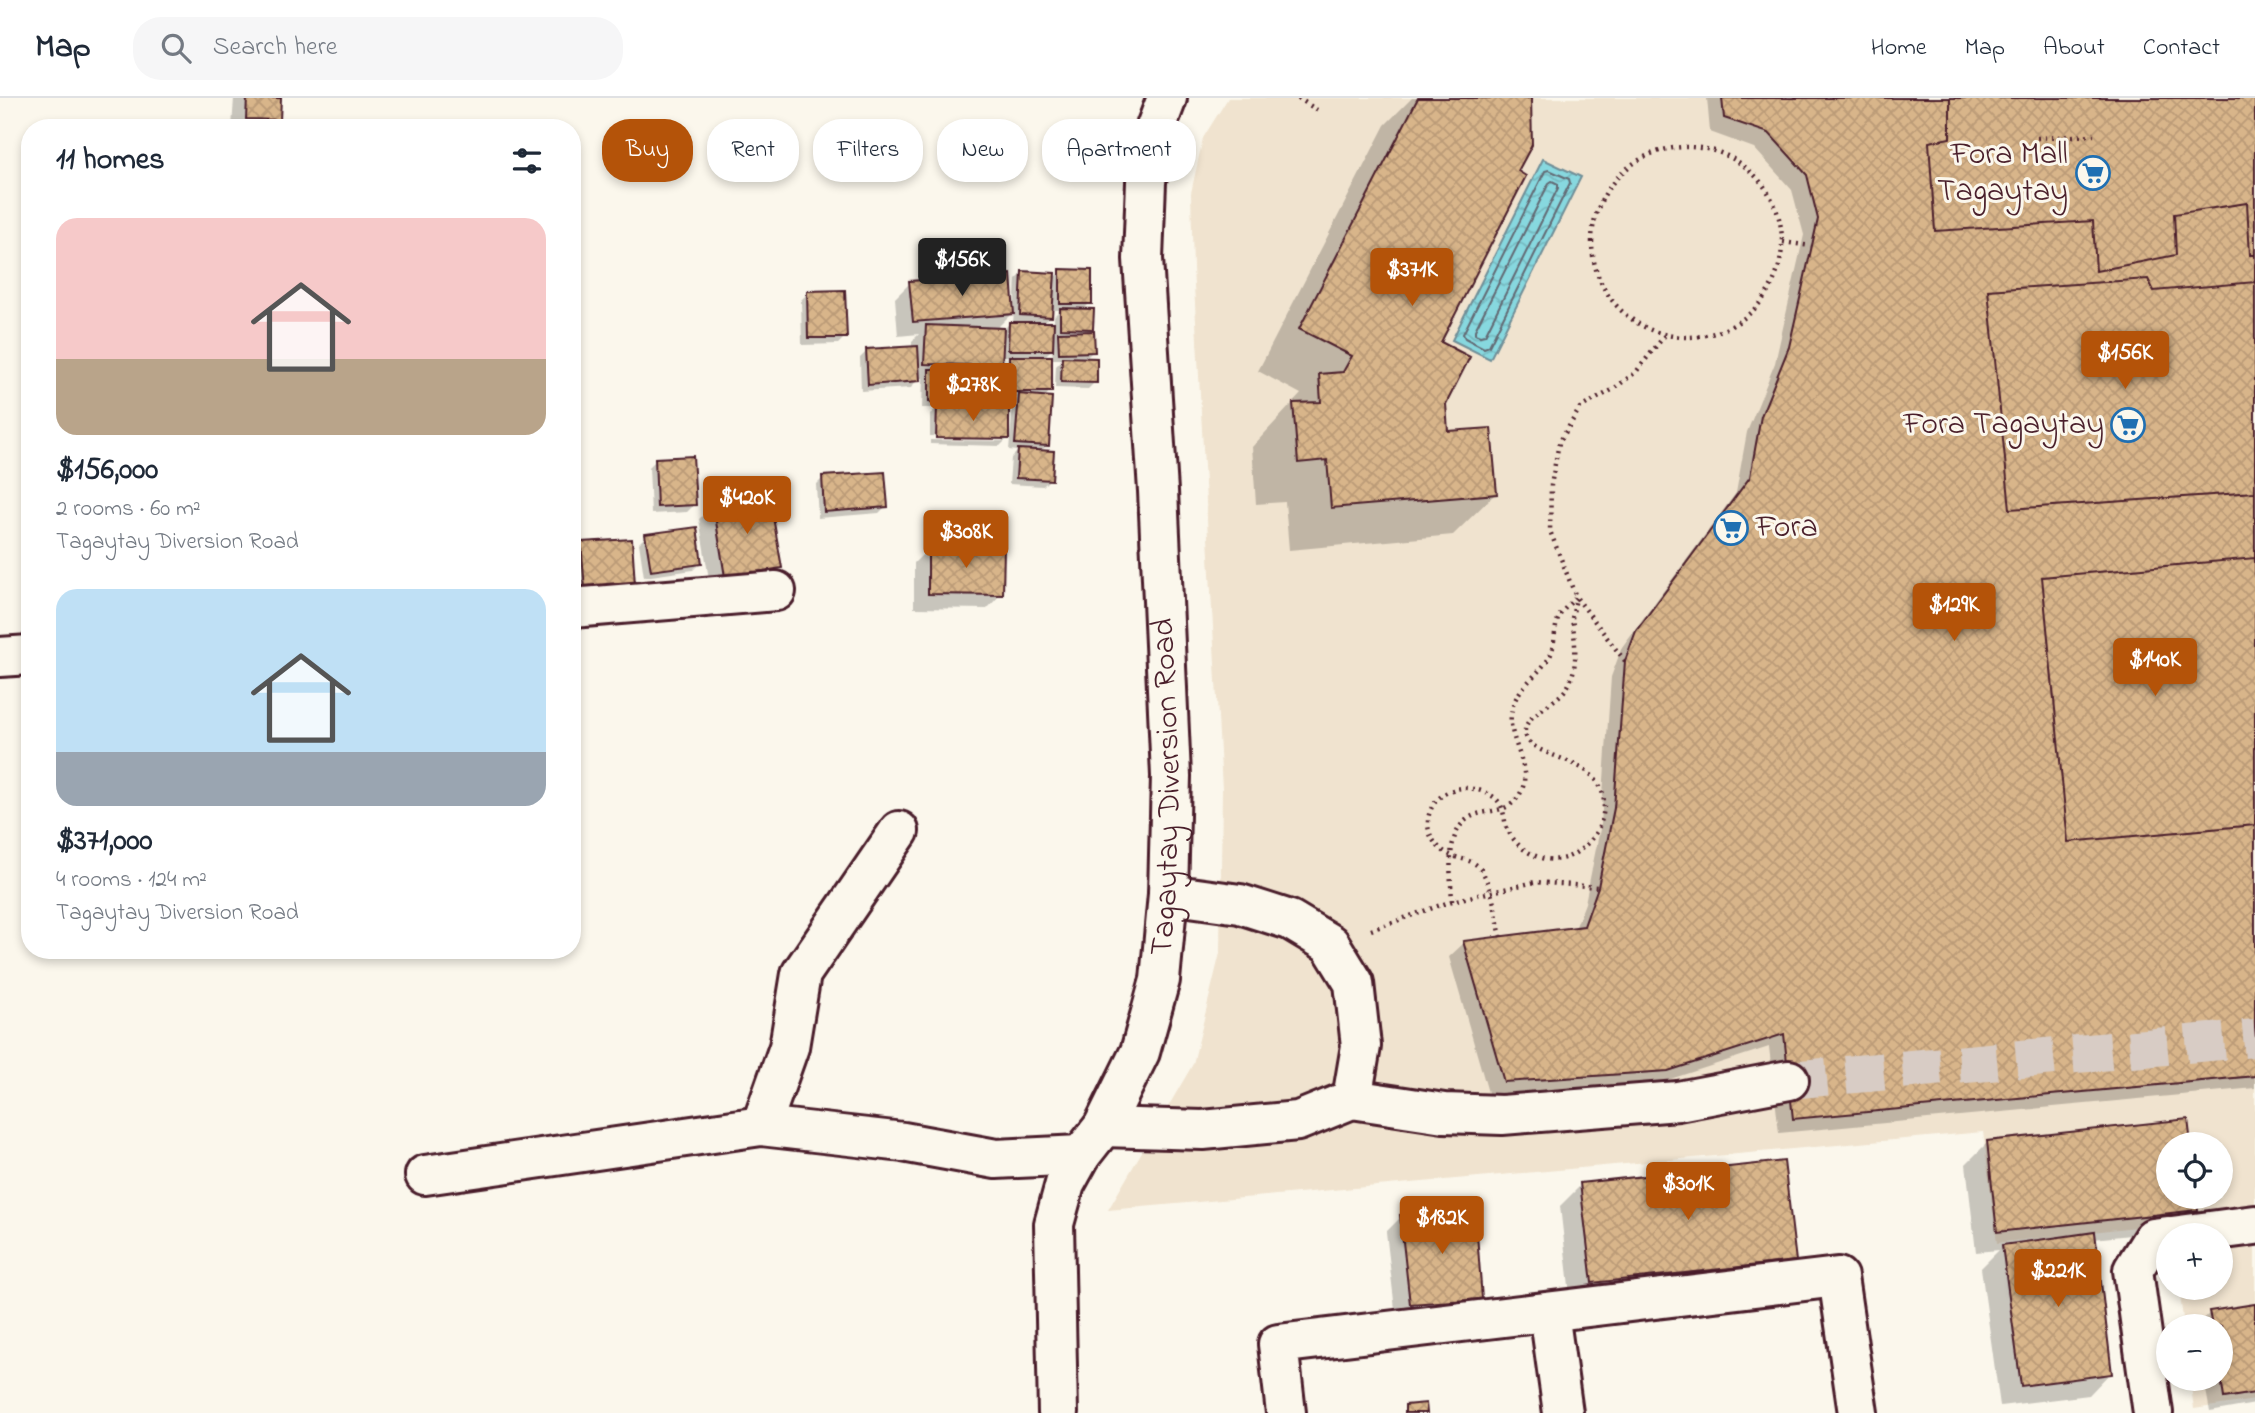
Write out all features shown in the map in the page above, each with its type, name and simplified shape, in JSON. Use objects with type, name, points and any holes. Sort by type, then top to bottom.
[{"type":"street","name":"Tagaytay Diversion Road","points":[[1058,1413],[1054,1224],[1065,1184],[1092,1141],[1140,1052],[1160,980],[1168,894],[1171,776],[1158,491],[1143,259],[1148,170],[1153,135],[1167,98]]},
{"type":"street","points":[[581,607],[776,591]]},
{"type":"street","points":[[0,657],[21,656]]},
{"type":"street","points":[[761,1126],[789,1047],[801,974],[899,831]]},
{"type":"street","points":[[1168,894],[1240,904],[1290,920],[1330,944],[1354,983],[1361,1046],[1352,1099]]},
{"type":"street","points":[[425,1175],[761,1126],[903,1142],[996,1159],[1092,1141],[1298,1121],[1352,1099],[1444,1113],[1502,1115],[1678,1101],[1790,1080]]},
{"type":"street","points":[[2233,1228],[2255,1225]]},
{"type":"street","points":[[2153,1413],[2133,1269],[2153,1238],[2156,1238]]},
{"type":"street","points":[[1286,1413],[1278,1344],[1838,1277],[1858,1413]]},
{"type":"street","points":[[1549,1312],[1563,1413]]},
{"type":"path","points":[[1298,98],[1317,110]]},
{"type":"path","points":[[2037,138],[2094,135]]},
{"type":"path","points":[[1683,146],[1714,150],[1742,163],[1763,185],[1778,211],[1783,242],[1779,270],[1766,295],[1746,316],[1722,331],[1694,337],[1665,335],[1637,323],[1613,304],[1598,278],[1591,248],[1594,217],[1606,189],[1627,167],[1654,152],[1683,146]]},
{"type":"path","points":[[1783,242],[1811,246]]},
{"type":"path","points":[[1625,661],[1576,597],[1550,531],[1551,485],[1559,443],[1580,408],[1612,390],[1636,372],[1665,335]]},
{"type":"path","points":[[1502,937],[1491,892],[1476,862],[1446,853],[1431,838],[1426,820],[1434,803],[1446,792],[1464,788],[1482,791],[1496,798],[1514,838],[1526,852],[1538,856],[1564,859],[1578,851],[1596,832],[1603,816],[1604,797],[1597,781],[1571,760],[1536,750],[1527,740],[1525,730],[1531,718],[1557,699],[1567,687],[1574,670],[1576,646],[1572,618],[1576,597]]},
{"type":"path","points":[[1452,901],[1450,870],[1457,833],[1466,819],[1503,810],[1514,802],[1522,790],[1524,769],[1511,734],[1510,712],[1520,691],[1550,657],[1559,617],[1576,597]]},
{"type":"path","points":[[1330,944],[1452,901],[1535,882],[1598,887]]},
{"type":"shaded area","name":"Fora","points":[[1228,98],[2255,98],[2255,1400],[2194,1409],[2192,1391],[2233,1391],[2233,1314],[2182,1314],[2181,1300],[2233,1300],[2233,1223],[2156,1223],[1997,1243],[1983,1132],[1108,1210],[1193,1064],[1220,953],[1222,789],[1193,268],[1191,193],[1193,182],[1196,182],[1203,138]]},
{"type":"water","points":[[1543,159],[1581,177],[1490,359],[1452,340]]},
{"type":"building","points":[[247,98],[281,98],[280,119],[246,119]]},
{"type":"building","points":[[1418,98],[1531,98],[1532,145],[1518,171],[1526,176],[1441,342],[1470,357],[1446,404],[1448,431],[1491,428],[1497,494],[1331,508],[1327,460],[1298,463],[1293,403],[1321,402],[1319,374],[1343,372],[1352,356],[1299,329]]},
{"type":"building","points":[[1722,98],[2255,98],[2255,1076],[1793,1119],[1784,1034],[1668,1071],[1504,1082],[1463,941],[1584,926],[1598,887],[1614,808],[1625,661],[1636,631],[1750,477],[1761,416],[1789,347],[1818,219],[1807,175],[1769,133],[1724,118]]},
{"type":"building","name":"Fora Mall Tagaytay","points":[[1950,98],[2255,98],[2255,255],[2250,255],[2247,203],[2174,214],[2176,255],[2096,271],[2093,221],[1935,231],[1929,142],[1950,138]]},
{"type":"building","points":[[1060,269],[1092,270],[1092,304],[1060,304]]},
{"type":"building","points":[[1022,271],[1055,273],[1052,317],[1020,315]]},
{"type":"building","points":[[1011,274],[1014,314],[913,322],[909,281]]},
{"type":"building","name":"Fora Tagaytay","points":[[2148,279],[2154,291],[2255,282],[2255,492],[2010,509],[1988,290]]},
{"type":"building","points":[[845,290],[847,338],[808,338],[807,291]]},
{"type":"building","points":[[1060,308],[1094,309],[1093,329],[1060,328]]},
{"type":"building","points":[[1009,322],[1054,322],[1053,350],[1008,350]]},
{"type":"building","points":[[926,325],[1004,328],[1002,366],[924,364]]},
{"type":"building","points":[[1094,331],[1095,352],[1059,353],[1058,332]]},
{"type":"building","points":[[918,346],[920,381],[868,385],[866,349]]},
{"type":"building","points":[[1009,356],[1052,356],[1052,392],[1009,392]]},
{"type":"building","points":[[1062,357],[1097,358],[1097,383],[1061,382]]},
{"type":"building","points":[[929,369],[999,369],[999,403],[929,402]]},
{"type":"building","points":[[1019,394],[1052,397],[1049,446],[1015,444]]},
{"type":"building","points":[[937,406],[1009,407],[1009,439],[936,438]]},
{"type":"building","points":[[1018,449],[1054,451],[1052,480],[1016,478]]},
{"type":"building","points":[[693,456],[696,505],[657,507],[655,458]]},
{"type":"building","points":[[885,472],[888,507],[824,512],[822,476]]},
{"type":"building","points":[[769,494],[782,568],[725,577],[713,503]]},
{"type":"building","points":[[697,527],[702,564],[651,571],[645,534]]},
{"type":"building","points":[[632,539],[635,585],[585,589],[581,542]]},
{"type":"building","points":[[928,546],[1004,547],[1003,595],[928,594]]},
{"type":"building","points":[[2255,558],[2255,825],[2068,842],[2042,577]]},
{"type":"building","points":[[2188,1119],[2190,1132],[2156,1132],[2156,1209],[2198,1210],[1997,1232],[1987,1141]]},
{"type":"building","points":[[1784,1161],[1796,1261],[1592,1283],[1580,1183]]},
{"type":"building","points":[[1475,1208],[1482,1299],[1410,1304],[1400,1215]]},
{"type":"building","points":[[2095,1232],[2112,1374],[2021,1386],[2002,1245]]},
{"type":"building","points":[[2255,1304],[2255,1393],[2224,1398],[2223,1391],[2233,1391],[2233,1314],[2210,1314],[2209,1311]]},
{"type":"building","points":[[1426,1403],[1427,1413],[1405,1413],[1405,1405]]},
{"type":"tunnel","points":[[1789,1080],[2255,1038]]},
{"type":"place","name":"Fora Mall Tagaytay","points":[[2093,173]]},
{"type":"place","name":"Fora Tagaytay","points":[[2128,425]]},
{"type":"place","name":"Fora","points":[[1731,528]]}]
